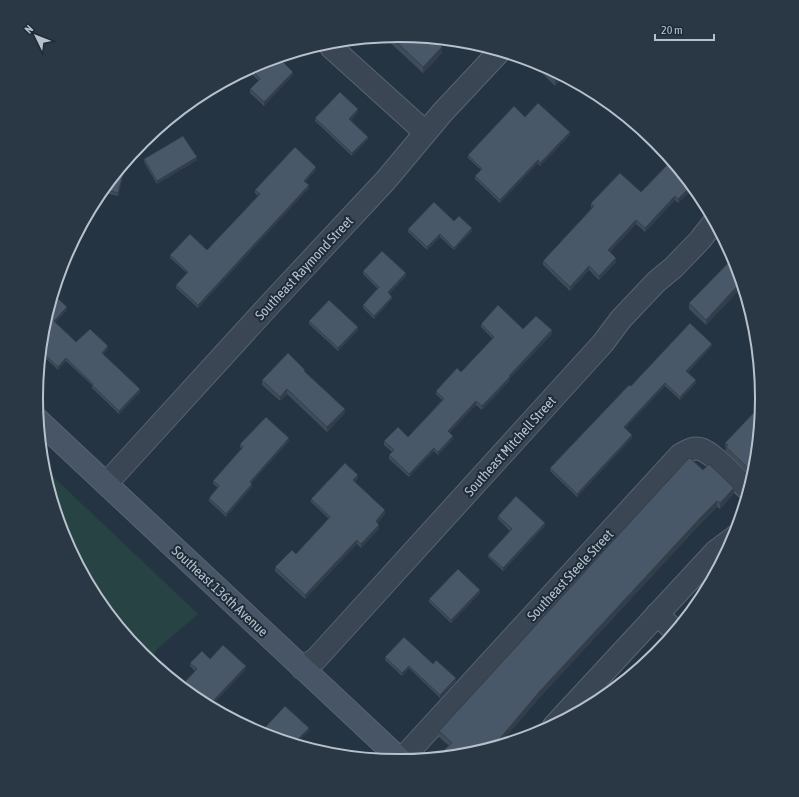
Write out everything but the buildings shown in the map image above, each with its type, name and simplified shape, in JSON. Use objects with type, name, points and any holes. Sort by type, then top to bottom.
[{"type":"street","points":[[333,49],[425,132]]},
{"type":"street","name":"Southeast Raymond Street","points":[[106,484],[386,180],[425,132],[496,55]]},
{"type":"street","name":"Southeast Mitchell Street","points":[[302,668],[316,659],[598,348],[621,319],[656,282],[674,267],[711,226]]},
{"type":"street","name":"Southeast 136th Avenue","points":[[44,426],[395,755]]},
{"type":"street","name":"Southeast Steele Street","points":[[408,755],[680,455],[690,449],[699,448],[708,453],[745,486]]},
{"type":"street","points":[[565,714],[716,551],[724,545]]},
{"type":"street","points":[[657,614],[672,628]]},
{"type":"green space","points":[[52,475],[198,614],[157,649],[153,657],[131,634],[103,597],[70,535],[55,491]]}]
